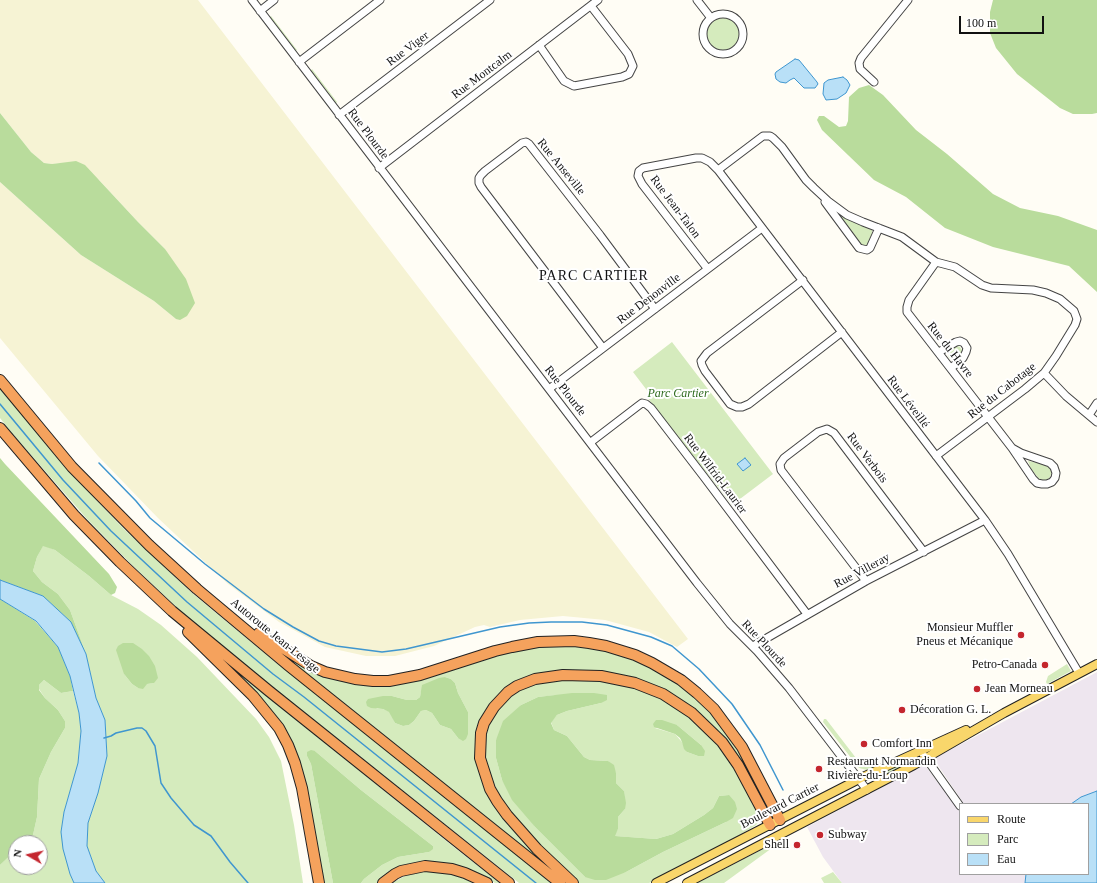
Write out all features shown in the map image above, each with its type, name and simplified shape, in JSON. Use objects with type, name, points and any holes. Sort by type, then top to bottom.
[{"type":"highway","name":"Autoroute Jean-Lesage","points":[[0,380],[72,467],[149,545],[197,589],[289,666],[560,883]]},
{"type":"highway","points":[[0,428],[54,492],[152,596],[253,696],[278,728],[292,753],[298,772],[320,883]]},
{"type":"highway","points":[[120,562],[172,611],[226,656],[509,883]]},
{"type":"highway","points":[[197,589],[259,634],[311,666],[325,672],[356,679],[374,681],[420,676],[512,647],[538,642],[574,641],[589,643],[613,648],[635,655],[681,680],[714,709],[742,747],[780,820]]},
{"type":"highway","points":[[573,883],[537,849],[504,811],[490,788],[480,758],[481,733],[484,724],[494,706],[508,692],[517,686],[535,679],[563,674],[601,676],[634,683],[664,694],[692,713],[722,742],[738,765],[770,825]]},
{"type":"highway","points":[[383,883],[401,871],[425,866],[452,869],[487,883]]},
{"type":"main road","name":"Boulevard Cartier","points":[[687,883],[867,790],[925,759],[1004,713],[1097,664]]},
{"type":"main road","name":"Boulevard Cartier","points":[[656,883],[859,779],[1004,713]]},
{"type":"main road","points":[[780,820],[785,832]]},
{"type":"main road","points":[[770,825],[776,837]]},
{"type":"street","name":"Rue Plourde","points":[[252,0],[730,624],[752,646],[789,688],[867,790]]},
{"type":"street","points":[[260,11],[274,0]]},
{"type":"street","points":[[299,62],[380,0]]},
{"type":"street","name":"Rue Viger","points":[[340,115],[490,0]]},
{"type":"street","name":"Rue Montcalm","points":[[380,168],[598,0]]},
{"type":"street","points":[[697,0],[711,18]]},
{"type":"street","points":[[874,82],[860,69],[862,55],[904,2]]},
{"type":"street","points":[[539,46],[564,80],[574,86],[608,80],[629,74],[632,66],[628,54],[590,6]]},
{"type":"street","points":[[726,14],[733,17],[738,22],[742,29],[742,37],[740,44],[734,50],[727,54],[720,54],[712,51],[706,46],[703,39],[703,31],[711,18],[726,14]]},
{"type":"street","name":"Rue du Cabotage","points":[[718,170],[763,136],[770,136],[782,147],[806,180],[821,195],[847,215],[902,237],[936,262],[955,267],[977,282],[992,288],[1033,290],[1046,293],[1060,299],[1074,311],[1076,319],[1075,325],[1044,373],[936,456]]},
{"type":"street","name":"Rue Anseville","points":[[604,348],[481,187],[479,178],[485,171],[522,143],[526,142],[530,144],[655,308]]},
{"type":"street","name":"Rue Léveillé","points":[[702,158],[710,162],[718,170],[985,520],[1008,554],[1079,673]]},
{"type":"street","name":"Rue Jean-Talon","points":[[702,158],[643,168],[639,171],[638,176],[642,184],[707,268]]},
{"type":"street","name":"Rue du Cabotage","points":[[821,195],[859,248],[867,250],[870,248],[879,228]]},
{"type":"street","name":"Rue Denonville","points":[[550,389],[707,268],[762,228]]},
{"type":"street","name":"Rue du Havre","points":[[936,262],[909,300],[907,307],[908,312],[1037,483],[1047,484],[1055,478],[1056,473],[1050,464],[1012,448]]},
{"type":"street","points":[[803,280],[707,353],[701,361],[705,371],[730,404],[737,407],[742,407],[749,404],[842,332]]},
{"type":"street","points":[[939,352],[956,342],[960,341],[964,343],[967,348],[963,358],[951,368]]},
{"type":"street","points":[[1044,373],[1066,396],[1097,422]]},
{"type":"street","name":"Rue Wilfrid-Laurier","points":[[591,442],[642,403],[646,404],[651,408],[807,614]]},
{"type":"street","points":[[1089,415],[1097,403]]},
{"type":"street","name":"Rue Verbois","points":[[866,581],[780,470],[780,464],[784,458],[818,432],[828,429],[834,433],[924,552]]},
{"type":"street","name":"Rue Villeray","points":[[752,646],[866,581],[985,520]]},
{"type":"street","points":[[921,750],[925,759],[959,805]]},
{"type":"shaded area","points":[[0,0],[198,0],[688,639],[677,647],[649,632],[605,620],[563,616],[520,620],[490,627],[484,625],[475,627],[434,646],[395,656],[366,656],[325,647],[279,622],[228,584],[158,518],[98,456],[0,338],[0,182],[81,255],[154,301],[176,319],[165,249],[99,180],[63,163],[44,163],[31,152],[0,113]]},
{"type":"shaded area","points":[[1097,672],[1097,791],[1081,797],[1072,803],[963,803],[935,761],[935,758]]},
{"type":"shaded area","points":[[924,766],[927,768],[959,811],[959,875],[1026,875],[1025,883],[842,883],[823,857],[807,827]]},
{"type":"green space","points":[[993,0],[1097,0],[1097,113],[1073,114],[1060,108],[1017,74],[996,48],[990,33],[990,12]]},
{"type":"green space","points":[[271,16],[297,50],[294,52],[291,45],[275,23],[269,18]]},
{"type":"green space","points":[[720,18],[726,18],[736,25],[739,34],[738,40],[732,47],[726,50],[720,50],[710,43],[707,37],[707,31],[714,21]]},
{"type":"green space","points":[[312,69],[337,102],[335,104],[331,96],[310,72]]},
{"type":"green space","points":[[869,85],[883,95],[916,130],[947,154],[993,194],[1020,208],[1058,216],[1097,230],[1097,292],[1069,266],[993,247],[945,228],[906,197],[874,180],[822,130],[817,120],[819,116],[824,116],[839,127],[846,126],[848,121],[849,97],[859,88]]},
{"type":"green space","points":[[0,113],[31,152],[44,163],[52,164],[76,161],[85,165],[165,249],[186,279],[195,303],[187,316],[180,320],[176,319],[154,301],[81,255],[0,182]]},
{"type":"green space","points":[[841,216],[872,230],[867,245],[862,245]]},
{"type":"green space","name":"Parc Cartier","points":[[672,342],[773,474],[732,505],[646,396],[649,393],[633,372]]},
{"type":"green space","points":[[959,346],[962,350],[961,353],[953,359],[949,358],[948,355],[950,351]]},
{"type":"green space","points":[[0,389],[84,487],[124,529],[192,593],[274,661],[552,883],[519,883],[188,618],[130,563],[87,519],[11,432],[0,418]]},
{"type":"green space","points":[[0,458],[109,574],[117,587],[115,593],[111,595],[55,550],[43,546],[37,557],[33,571],[42,582],[58,594],[70,610],[86,654],[71,622],[43,596],[0,580]]},
{"type":"green space","points":[[1028,461],[1049,467],[1052,472],[1049,479],[1047,481],[1040,480],[1031,469]]},
{"type":"green space","points":[[43,545],[55,550],[111,595],[138,609],[161,625],[197,657],[256,719],[269,737],[281,761],[294,825],[303,883],[105,883],[96,871],[87,846],[88,823],[107,756],[105,720],[96,698],[86,654],[70,610],[58,594],[42,582],[33,571],[37,557]],"holes":[[[124,674],[154,683],[146,684],[138,688],[132,684]]]},
{"type":"green space","points":[[0,599],[35,621],[58,647],[70,676],[73,691],[61,693],[44,680],[39,685],[39,690],[58,710],[65,721],[65,728],[51,752],[39,779],[37,817],[33,835],[8,835],[8,858],[0,865]]},
{"type":"green space","points":[[123,643],[133,643],[149,656],[155,666],[158,678],[154,683],[147,684],[143,689],[138,688],[132,684],[124,674],[116,650],[118,646]]},
{"type":"green space","points":[[563,645],[584,646],[621,655],[650,666],[678,682],[708,708],[743,755],[768,805],[767,806],[733,748],[710,724],[655,688],[551,673],[489,707],[479,770],[544,860],[542,862],[289,659],[291,657],[358,684],[528,647]],"holes":[[[445,677],[451,679],[455,683],[458,693],[468,712],[458,738],[451,729],[440,725],[432,713],[426,710],[421,711],[409,725],[403,726],[395,723],[390,712],[383,709],[376,709],[392,696],[407,700],[416,700],[420,697],[421,692]]]},
{"type":"green space","points":[[1067,664],[1071,671],[1047,684],[1046,682],[1048,676]]},
{"type":"green space","points":[[236,671],[500,883],[495,883],[483,876],[436,863],[378,883],[361,883],[382,865],[398,857],[429,852],[433,846],[361,790],[315,751],[307,756],[311,764],[333,883],[324,883],[301,765],[235,673]]},
{"type":"green space","points":[[445,677],[451,679],[455,683],[458,693],[468,712],[468,734],[466,739],[463,741],[458,738],[451,729],[440,725],[432,713],[426,710],[421,711],[409,725],[403,726],[395,723],[389,712],[383,709],[371,708],[367,706],[366,702],[368,699],[383,696],[416,700],[420,697],[422,685]]},
{"type":"green space","points":[[44,680],[61,693],[73,691],[79,713],[81,731],[78,763],[64,812],[61,832],[70,874],[74,883],[0,883],[0,865],[8,858],[8,875],[48,875],[48,835],[33,835],[37,817],[39,779],[51,752],[65,728],[65,721],[58,710],[45,698],[39,689],[39,685]]},
{"type":"green space","points":[[568,680],[592,680],[632,686],[656,695],[673,704],[711,735],[734,766],[761,817],[760,820],[756,825],[722,846],[649,883],[579,883],[532,837],[505,804],[491,779],[487,766],[485,751],[486,737],[489,725],[499,707],[506,700],[524,688],[535,684]],"holes":[[[557,695],[601,703],[567,711],[557,715],[551,722],[554,730],[567,736],[584,757],[590,760],[608,761],[616,773],[616,783],[624,791],[625,809],[618,817],[618,829],[614,836],[656,839],[673,834],[713,808],[719,796],[729,795],[726,822],[663,852],[626,872],[585,877],[536,828],[502,780],[496,758],[496,740],[521,705],[538,697]],[[677,725],[701,745],[698,756],[687,752],[682,742],[675,734],[655,728]]]},
{"type":"green space","points":[[572,693],[594,693],[607,695],[607,700],[601,703],[567,711],[557,715],[551,723],[554,730],[567,736],[584,757],[590,760],[608,761],[614,765],[616,783],[624,791],[626,803],[625,809],[618,817],[618,829],[615,836],[656,839],[673,834],[713,808],[719,796],[729,795],[735,802],[737,809],[733,818],[626,872],[606,880],[595,880],[585,877],[536,828],[512,800],[502,780],[496,758],[496,740],[503,721],[521,705],[538,697]]},
{"type":"green space","points":[[824,719],[826,719],[856,758],[861,759],[861,764],[870,765],[873,759],[877,759],[880,764],[867,770],[859,768],[823,722]]},
{"type":"green space","points":[[656,720],[662,720],[677,725],[701,745],[705,751],[704,756],[698,756],[687,752],[684,749],[680,738],[675,734],[654,727],[653,724]]},
{"type":"green space","points":[[311,750],[315,751],[361,790],[433,846],[433,849],[429,852],[398,857],[382,865],[361,883],[333,883],[311,764],[307,756],[307,752]]},
{"type":"green space","points":[[913,758],[914,760],[875,780],[874,777]]},
{"type":"green space","points":[[773,844],[772,848],[724,883],[697,883]]},
{"type":"green space","points":[[432,871],[457,876],[474,883],[392,883],[405,876],[419,872]]},
{"type":"green space","points":[[833,872],[842,883],[824,883],[821,878]]},
{"type":"water","points":[[795,59],[799,60],[817,82],[818,84],[815,88],[804,88],[794,78],[786,83],[780,82],[776,79],[776,72]]},
{"type":"water","points":[[843,77],[850,85],[846,93],[837,99],[826,100],[823,94],[824,83],[828,80]]},
{"type":"water","points":[[745,458],[751,465],[743,471],[737,464]]},
{"type":"water","points":[[0,580],[43,596],[71,622],[86,654],[96,698],[105,720],[107,756],[98,793],[88,823],[87,846],[96,871],[105,883],[74,883],[63,849],[61,832],[64,812],[78,763],[81,731],[79,713],[70,676],[58,647],[36,621],[0,599]]},
{"type":"water","points":[[1097,791],[1097,883],[1025,883],[1026,875],[1089,875],[1089,803],[1072,803],[1081,797]]},
{"type":"waterway","points":[[0,404],[63,480],[111,531],[187,602],[273,674],[304,697],[536,883]]},
{"type":"waterway","points":[[99,463],[136,501],[150,518],[205,564],[264,609],[319,641],[336,646],[382,652],[406,649],[500,627],[529,623],[582,622],[607,625],[651,637],[672,646],[699,669],[732,704],[760,745],[783,790]]},
{"type":"waterway","points":[[104,738],[116,733],[137,728],[142,728],[146,731],[155,746],[161,783],[171,798],[194,825],[211,836],[248,883]]},
{"type":"place","name":"Monsieur Muffler Pneus et Mécanique","points":[[1021,635]]},
{"type":"place","name":"Petro-Canada","points":[[1045,665]]},
{"type":"place","name":"Jean Morneau","points":[[977,689]]},
{"type":"place","name":"Décoration G. L.","points":[[902,710]]},
{"type":"place","name":"Comfort Inn","points":[[864,744]]},
{"type":"place","name":"Restaurant Normandin Rivière-du-Loup","points":[[819,769]]},
{"type":"place","name":"Subway","points":[[820,835]]},
{"type":"place","name":"Shell","points":[[797,845]]},
{"type":"district","name":"PARC CARTIER","points":[[594,276]]}]
